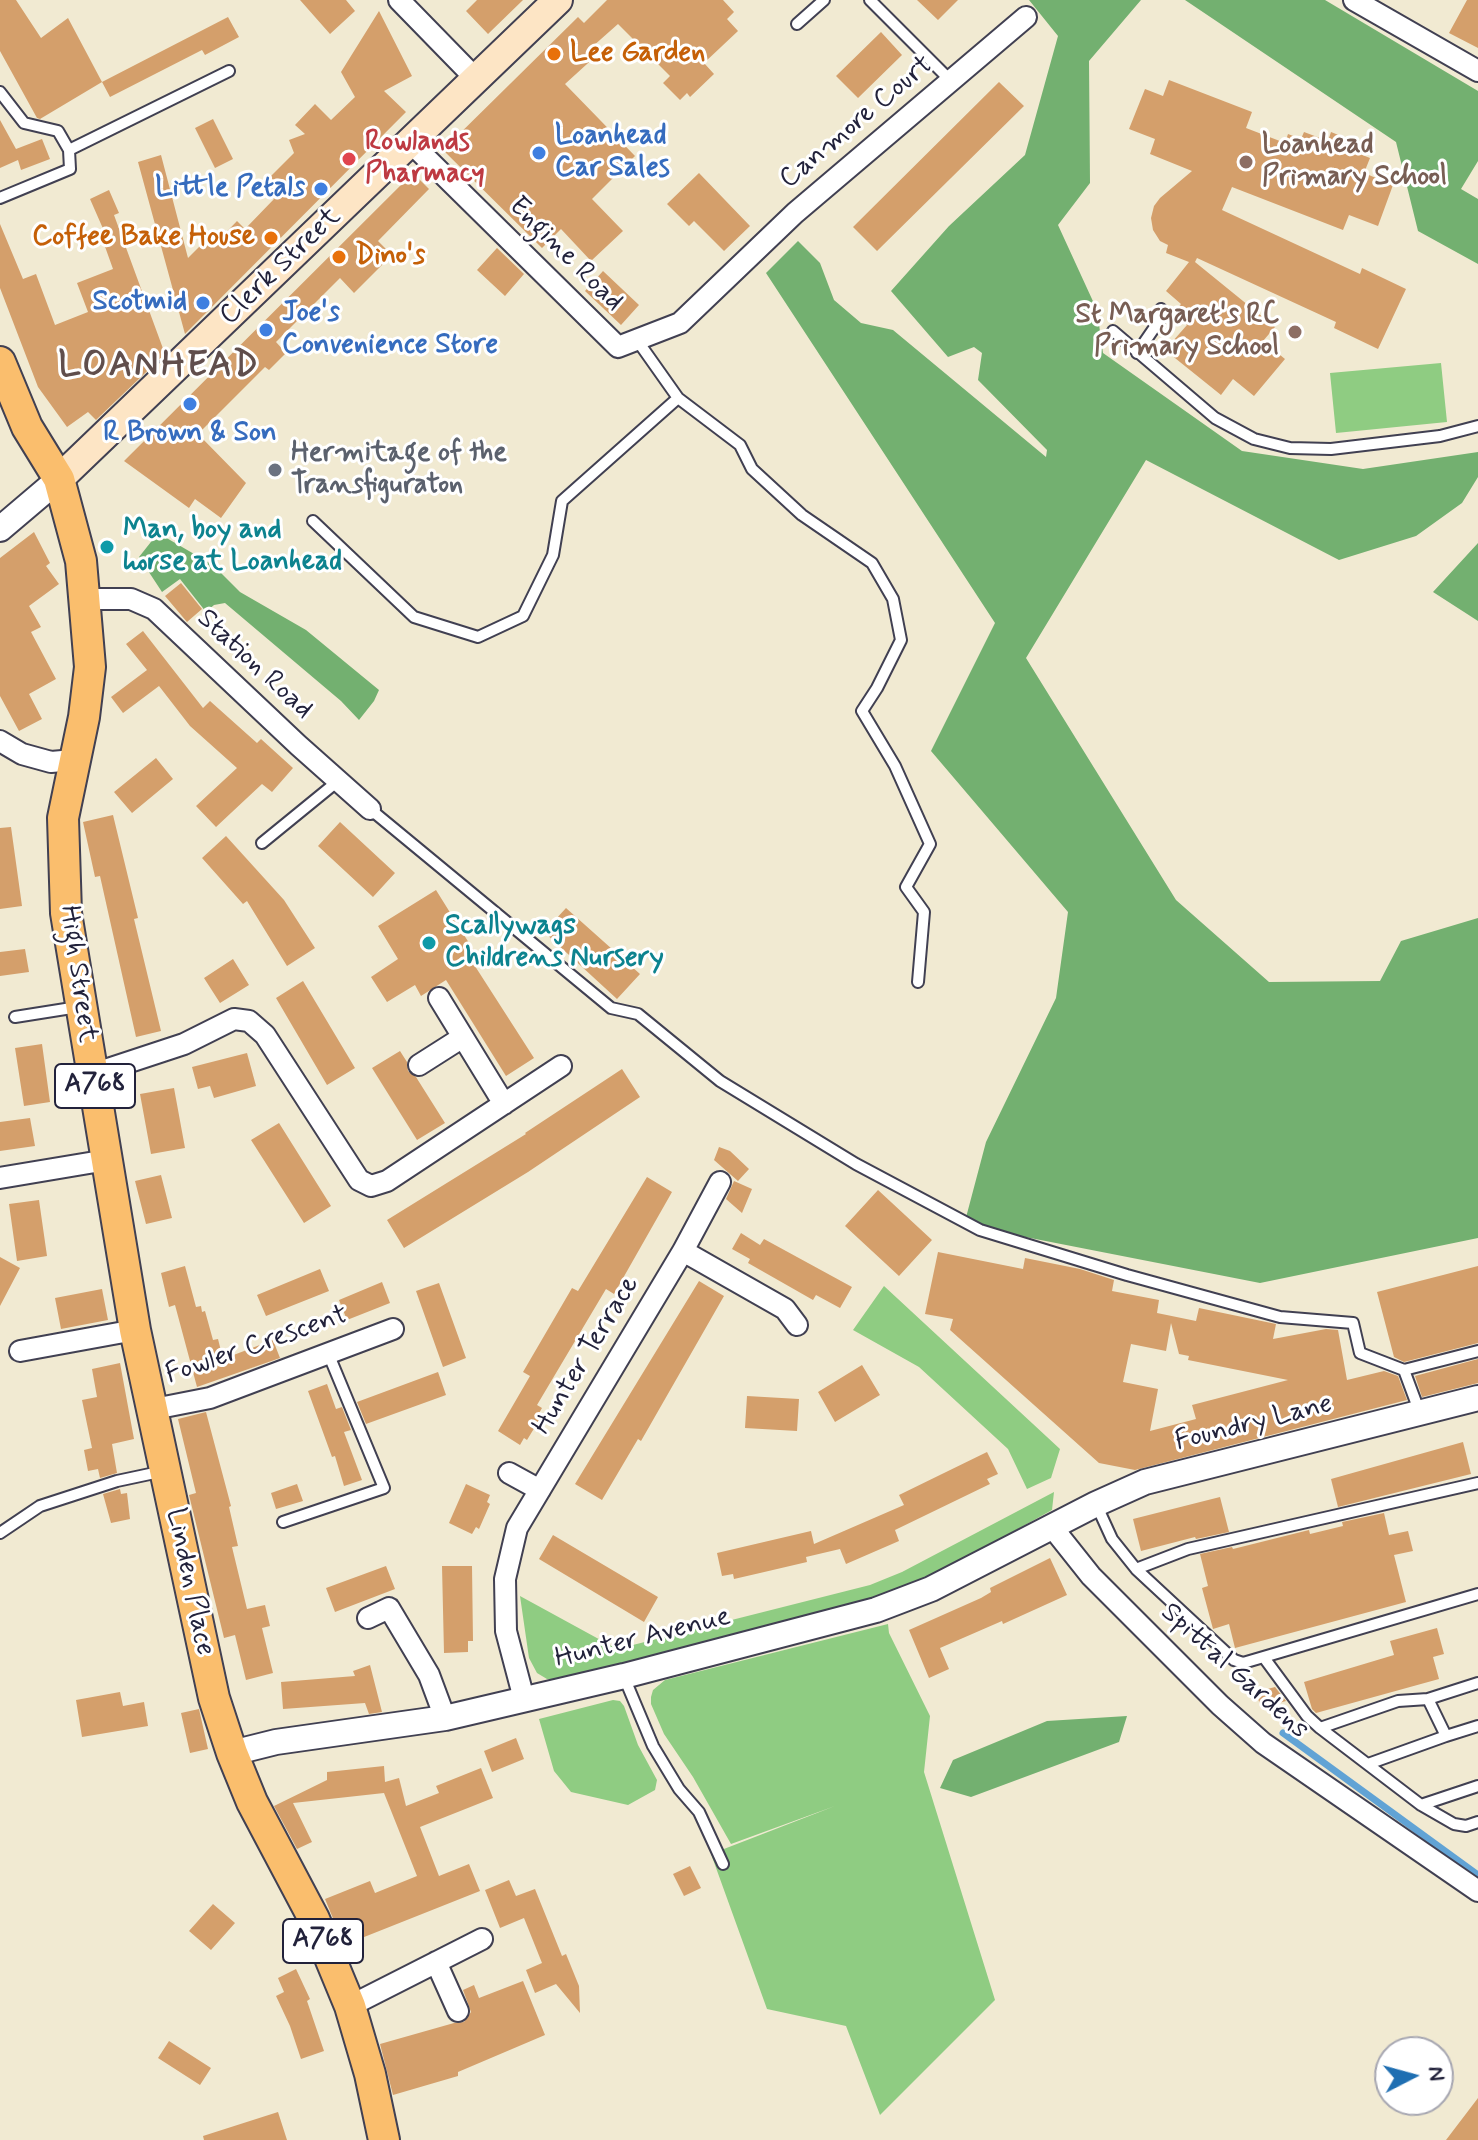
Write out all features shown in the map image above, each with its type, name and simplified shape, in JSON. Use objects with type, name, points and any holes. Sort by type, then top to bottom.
[{"type":"main road","name":"Clerk Street","points":[[59,479],[558,0]]},
{"type":"main road","name":"A768","points":[[0,362],[27,427],[59,479]]},
{"type":"main road","name":"High Street","points":[[59,479],[81,561],[90,667],[84,717],[63,818],[66,913],[135,1330],[154,1409]]},
{"type":"main road","name":"Linden Place","points":[[154,1409],[214,1698],[232,1753]]},
{"type":"main road","name":"A768","points":[[232,1753],[252,1802],[314,1919],[350,2006],[370,2074],[384,2140]]},
{"type":"street","points":[[399,0],[477,80]]},
{"type":"street","points":[[1354,0],[1478,71]]},
{"type":"street","name":"Canmore Court","points":[[727,275],[795,213],[1026,17]]},
{"type":"street","name":"Engine Road","points":[[411,143],[618,347],[680,323],[727,275]]},
{"type":"street","name":"Clerk Street","points":[[0,529],[59,479]]},
{"type":"street","name":"Station Road","points":[[85,599],[131,599],[154,609],[370,809]]},
{"type":"street","points":[[0,743],[22,754],[51,762],[74,760]]},
{"type":"street","points":[[439,998],[504,1104]]},
{"type":"street","points":[[93,1074],[113,1070],[184,1044],[234,1019],[249,1021],[265,1035],[359,1180],[371,1186],[387,1181],[561,1066]]},
{"type":"street","points":[[419,1065],[463,1037]]},
{"type":"street","points":[[0,1178],[107,1160]]},
{"type":"street","name":"Hunter Terrace","points":[[524,1699],[506,1631],[505,1579],[517,1528],[683,1251],[720,1182]]},
{"type":"street","points":[[683,1251],[785,1309],[797,1325]]},
{"type":"street","points":[[20,1351],[135,1330]]},
{"type":"street","name":"Fowler Crescent","points":[[154,1409],[210,1398],[328,1353],[384,1336]]},
{"type":"street","name":"Foundry Lane","points":[[1052,1527],[1145,1482],[1478,1398]]},
{"type":"street","points":[[509,1473],[540,1490]]},
{"type":"street","name":"Hunter Avenue","points":[[232,1753],[276,1742],[445,1718],[624,1676],[876,1610],[931,1589],[1052,1527]]},
{"type":"street","name":"Spittal Gardens","points":[[1052,1527],[1091,1576],[1220,1705],[1263,1743],[1478,1891]]},
{"type":"street","points":[[368,1618],[389,1608],[429,1675],[445,1718]]},
{"type":"street","points":[[350,2006],[482,1939]]},
{"type":"street","points":[[436,1962],[458,2011]]},
{"type":"lane","points":[[797,24],[824,0]]},
{"type":"lane","points":[[870,0],[951,81]]},
{"type":"lane","points":[[69,150],[229,71]]},
{"type":"lane","points":[[0,92],[24,123],[58,131],[69,150],[70,169],[0,198]]},
{"type":"lane","points":[[1137,353],[1159,321],[1161,309]]},
{"type":"lane","points":[[1113,331],[1215,418],[1254,439],[1290,448],[1347,448],[1440,436],[1478,426]]},
{"type":"lane","points":[[637,340],[678,398],[740,445],[752,469],[802,515],[872,563],[893,599],[901,640],[862,711],[895,766],[930,844],[906,887],[924,912],[918,982]]},
{"type":"lane","points":[[313,521],[414,617],[478,637],[523,616],[553,555],[562,501],[678,398]]},
{"type":"lane","points":[[262,843],[338,781]]},
{"type":"lane","points":[[370,809],[611,1008],[638,1014],[720,1081],[856,1164],[980,1230],[1280,1317],[1353,1323],[1360,1353],[1404,1370],[1478,1351]]},
{"type":"lane","points":[[15,1017],[80,1007]]},
{"type":"lane","points":[[283,1522],[384,1488],[328,1353]]},
{"type":"lane","points":[[1404,1370],[1420,1413]]},
{"type":"lane","points":[[0,1533],[40,1506],[117,1481],[166,1471]]},
{"type":"lane","points":[[1136,1569],[1188,1549],[1478,1483]]},
{"type":"lane","points":[[1096,1504],[1112,1539],[1136,1569],[1234,1660],[1243,1663],[1478,1594]]},
{"type":"lane","points":[[1265,1659],[1307,1716],[1320,1728],[1421,1805],[1454,1824],[1466,1826],[1478,1822]]},
{"type":"lane","points":[[624,1676],[653,1746],[679,1789],[699,1812],[723,1864]]},
{"type":"lane","points":[[1320,1728],[1398,1701],[1428,1699],[1478,1683]]},
{"type":"lane","points":[[1428,1699],[1446,1736]]},
{"type":"lane","points":[[1368,1764],[1478,1726]]},
{"type":"lane","points":[[1421,1805],[1478,1786]]},
{"type":"green space","points":[[1029,0],[1141,0],[1089,61],[1090,183],[1058,225],[1097,310],[1103,353],[1242,451],[1363,469],[1478,452],[1478,477],[1462,503],[1416,536],[1339,560],[1146,460],[1026,658],[1176,900],[1269,982],[1380,981],[1401,941],[1478,918],[1478,1238],[1260,1283],[964,1225],[986,1142],[1056,998],[1068,912],[931,751],[995,623],[766,273],[798,241],[820,263],[834,300],[861,323],[893,330],[1046,457],[1047,450],[978,380],[982,353],[974,347],[948,357],[891,291],[949,226],[1025,155],[1058,36]]},
{"type":"green space","points":[[1185,0],[1325,0],[1478,91],[1478,161],[1461,189],[1478,199],[1478,264],[1418,231],[1396,142]]},
{"type":"green space","points":[[1441,363],[1447,422],[1336,433],[1330,373]]},
{"type":"green space","points":[[158,533],[213,565],[240,592],[306,630],[379,690],[359,720],[341,701],[225,603],[214,605],[206,612],[180,579],[162,592],[139,557]]},
{"type":"green space","points":[[1478,543],[1478,621],[1433,592]]},
{"type":"green space","points":[[884,1286],[1060,1449],[1051,1478],[1027,1489],[1008,1449],[919,1367],[853,1330]]},
{"type":"green space","points":[[1054,1492],[1052,1510],[926,1580],[871,1602],[560,1680],[547,1679],[537,1673],[529,1658],[520,1596],[617,1649],[870,1585],[902,1572]]},
{"type":"green space","points":[[888,1624],[889,1633],[930,1716],[924,1772],[995,2000],[880,2115],[846,2026],[767,2009],[711,1854],[835,1806],[731,1844],[664,1734],[651,1697],[653,1690],[665,1680]]},
{"type":"green space","points":[[613,1700],[620,1701],[624,1706],[638,1745],[657,1780],[655,1790],[628,1805],[571,1792],[554,1771],[539,1719]]},
{"type":"green space","points":[[1127,1716],[1119,1742],[971,1797],[940,1788],[953,1760],[1047,1721]]},
{"type":"building","points":[[0,0],[16,0],[41,38],[68,18],[102,82],[37,118],[0,51]]},
{"type":"building","points":[[300,0],[346,0],[355,11],[330,34]]},
{"type":"building","points":[[477,0],[523,0],[488,34],[466,11]]},
{"type":"building","name":"Loanhead Car Sales","points":[[607,0],[723,0],[734,12],[727,19],[738,31],[704,63],[714,74],[690,97],[687,93],[680,100],[663,83],[670,76],[618,24],[592,47],[598,54],[565,84],[635,156],[592,199],[623,231],[591,261],[561,229],[542,248],[443,150],[578,17],[584,23]]},
{"type":"building","points":[[917,0],[958,0],[938,20]]},
{"type":"building","points":[[1467,0],[1478,0],[1478,48],[1449,33]]},
{"type":"building","points":[[379,11],[412,76],[384,91],[406,112],[185,334],[138,162],[161,155],[188,258],[205,241],[211,248],[237,221],[245,229],[274,199],[261,186],[294,153],[289,140],[305,134],[295,125],[315,104],[331,120],[355,97],[341,72]]},
{"type":"building","points":[[228,17],[239,37],[205,55],[202,50],[110,97],[102,82]]},
{"type":"building","points":[[881,32],[902,55],[858,98],[836,76]]},
{"type":"building","points":[[1169,80],[1252,112],[1246,128],[1285,143],[1288,134],[1301,139],[1304,132],[1328,141],[1331,132],[1351,140],[1347,149],[1370,158],[1364,173],[1393,185],[1378,226],[1349,215],[1343,230],[1232,187],[1222,210],[1360,274],[1362,268],[1406,289],[1378,349],[1334,328],[1336,322],[1197,258],[1195,262],[1275,327],[1263,341],[1285,359],[1254,396],[1233,379],[1221,395],[1165,350],[1187,325],[1173,314],[1181,304],[1166,291],[1189,262],[1166,253],[1168,245],[1160,241],[1153,230],[1151,218],[1160,198],[1192,171],[1150,154],[1155,139],[1129,129],[1145,89],[1163,96]]},
{"type":"building","points":[[999,82],[1024,106],[877,251],[853,227]]},
{"type":"building","points":[[213,119],[233,159],[215,168],[195,128]]},
{"type":"building","points":[[0,120],[16,149],[42,139],[50,159],[21,170],[18,160],[0,168]]},
{"type":"building","points":[[413,173],[429,189],[378,241],[392,255],[354,293],[340,278],[276,342],[286,353],[269,370],[265,367],[198,434],[246,483],[221,518],[195,499],[189,508],[124,461]]},
{"type":"building","points":[[699,173],[750,226],[724,251],[694,221],[689,226],[667,204]]},
{"type":"building","points":[[109,190],[119,213],[114,215],[165,354],[96,420],[88,412],[67,427],[38,387],[0,288],[0,224],[23,279],[36,274],[55,325],[88,312],[77,283],[113,269],[103,241],[108,240],[90,199]]},
{"type":"building","points":[[497,248],[524,274],[505,296],[477,270]]},
{"type":"building","points":[[603,271],[639,305],[621,325],[585,291]]},
{"type":"building","points":[[34,532],[50,563],[46,566],[59,584],[29,606],[41,627],[31,632],[56,679],[29,694],[42,719],[19,731],[0,696],[0,558]]},
{"type":"building","points":[[181,583],[202,609],[187,622],[165,596]]},
{"type":"building","points":[[143,631],[203,708],[210,701],[257,743],[261,739],[293,768],[272,792],[262,784],[216,827],[196,806],[237,768],[190,726],[159,686],[123,713],[111,697],[147,670],[126,644]]},
{"type":"building","points":[[156,758],[173,779],[132,813],[114,792]]},
{"type":"building","points":[[113,815],[161,1031],[136,1037],[100,876],[95,877],[83,822]]},
{"type":"building","points":[[340,822],[395,873],[373,897],[318,846]]},
{"type":"building","points":[[11,827],[22,906],[0,909],[0,828]]},
{"type":"building","points":[[226,836],[284,900],[315,948],[287,966],[247,901],[243,904],[202,858]]},
{"type":"building","points":[[436,890],[479,959],[473,963],[534,1058],[506,1076],[446,980],[421,996],[415,985],[387,1002],[371,977],[398,959],[378,926]]},
{"type":"building","points":[[566,908],[640,974],[617,999],[544,932]]},
{"type":"building","points":[[25,949],[29,972],[0,976],[0,952]]},
{"type":"building","points":[[233,959],[249,985],[220,1003],[204,978]]},
{"type":"building","points":[[303,981],[355,1068],[327,1085],[276,998]]},
{"type":"building","points":[[42,1044],[50,1102],[24,1106],[15,1048]]},
{"type":"building","points":[[400,1051],[407,1062],[408,1071],[416,1077],[445,1123],[417,1140],[372,1068]]},
{"type":"building","points":[[247,1053],[256,1086],[214,1098],[210,1086],[198,1089],[192,1067]]},
{"type":"building","points":[[622,1069],[640,1097],[528,1172],[404,1248],[387,1220],[526,1134]]},
{"type":"building","points":[[174,1088],[185,1148],[151,1154],[140,1094]]},
{"type":"building","points":[[30,1118],[35,1146],[0,1151],[0,1122]]},
{"type":"building","points":[[279,1123],[331,1206],[304,1223],[251,1140]]},
{"type":"building","points":[[719,1147],[730,1151],[749,1169],[738,1181],[714,1160]]},
{"type":"building","points":[[161,1175],[172,1218],[146,1224],[135,1181]]},
{"type":"building","points":[[647,1177],[672,1192],[614,1294],[606,1289],[537,1405],[542,1408],[538,1415],[541,1417],[527,1440],[524,1438],[520,1445],[498,1431],[530,1376],[523,1372],[572,1288],[578,1291]]},
{"type":"building","points":[[734,1181],[752,1189],[742,1213],[726,1199]]},
{"type":"building","points":[[878,1190],[932,1240],[899,1276],[845,1226]]},
{"type":"building","points":[[39,1200],[47,1256],[17,1261],[9,1204]]},
{"type":"building","points":[[741,1233],[760,1245],[764,1239],[852,1287],[840,1308],[816,1295],[813,1300],[748,1263],[750,1259],[732,1249]]},
{"type":"building","points":[[938,1252],[1023,1269],[1025,1258],[1080,1269],[1114,1280],[1112,1291],[1159,1300],[1157,1313],[1196,1321],[1199,1308],[1276,1324],[1273,1339],[1326,1329],[1338,1330],[1347,1380],[1384,1371],[1398,1376],[1407,1400],[1135,1470],[1099,1463],[950,1330],[953,1319],[925,1314]],"holes":[[[1171,1323],[1179,1354],[1189,1356],[1188,1360],[1288,1380],[1192,1405],[1196,1419],[1150,1431],[1158,1389],[1123,1382],[1131,1344],[1166,1351]]]},
{"type":"building","points":[[0,1257],[20,1268],[0,1306]]},
{"type":"building","points":[[185,1266],[196,1307],[201,1306],[202,1312],[205,1311],[213,1340],[218,1339],[223,1359],[273,1340],[280,1358],[197,1387],[175,1305],[169,1307],[161,1273]]},
{"type":"building","points":[[1478,1266],[1478,1343],[1404,1362],[1394,1357],[1377,1292]]},
{"type":"building","points":[[320,1269],[329,1291],[266,1316],[257,1295]]},
{"type":"building","points":[[699,1281],[724,1296],[641,1441],[638,1439],[602,1500],[575,1484]]},
{"type":"building","points":[[382,1282],[390,1303],[347,1320],[339,1300]]},
{"type":"building","points":[[439,1283],[466,1358],[443,1367],[416,1291]]},
{"type":"building","points":[[102,1289],[108,1320],[61,1329],[55,1298]]},
{"type":"building","points":[[1478,1359],[1478,1383],[1422,1397],[1415,1376]]},
{"type":"building","points":[[120,1363],[134,1439],[112,1444],[117,1473],[100,1478],[98,1469],[88,1471],[84,1450],[92,1448],[82,1400],[97,1397],[92,1369]]},
{"type":"building","points":[[862,1365],[880,1395],[835,1422],[818,1392]]},
{"type":"building","points":[[438,1372],[446,1395],[366,1424],[357,1402]]},
{"type":"building","points":[[327,1384],[336,1409],[342,1407],[351,1430],[344,1432],[362,1480],[344,1486],[308,1391]]},
{"type":"building","points":[[747,1396],[799,1399],[797,1431],[745,1428]]},
{"type":"building","points":[[206,1412],[231,1506],[238,1546],[232,1547],[247,1609],[265,1605],[270,1626],[262,1628],[273,1673],[246,1680],[235,1635],[224,1638],[189,1495],[196,1493],[178,1419]]},
{"type":"building","points":[[1463,1442],[1471,1474],[1338,1507],[1331,1479]]},
{"type":"building","points":[[987,1452],[998,1474],[987,1479],[990,1484],[895,1530],[899,1541],[846,1564],[840,1549],[806,1557],[807,1562],[734,1579],[733,1574],[722,1576],[717,1553],[811,1531],[814,1544],[904,1505],[899,1495]]},
{"type":"building","points":[[297,1484],[303,1501],[276,1509],[271,1493]]},
{"type":"building","points":[[466,1484],[490,1495],[487,1502],[490,1504],[479,1529],[476,1527],[472,1534],[449,1523]]},
{"type":"building","points":[[120,1489],[121,1494],[127,1493],[130,1519],[111,1523],[103,1494]]},
{"type":"building","points":[[1220,1497],[1229,1532],[1141,1551],[1133,1519]]},
{"type":"building","points":[[1384,1513],[1389,1535],[1408,1531],[1413,1551],[1394,1555],[1406,1602],[1235,1648],[1229,1624],[1213,1629],[1202,1588],[1208,1586],[1200,1554],[1309,1530],[1310,1534],[1343,1526],[1342,1522]]},
{"type":"building","points":[[553,1535],[658,1597],[644,1622],[539,1559]]},
{"type":"building","points":[[1050,1558],[1067,1595],[940,1648],[949,1669],[929,1678],[909,1630],[981,1598],[991,1592],[990,1588]]},
{"type":"building","points":[[386,1566],[395,1589],[335,1612],[326,1588]]},
{"type":"building","points":[[442,1566],[472,1566],[473,1641],[468,1641],[468,1652],[444,1653]]},
{"type":"building","points":[[1437,1628],[1444,1654],[1433,1657],[1439,1679],[1316,1713],[1312,1709],[1304,1682],[1394,1655],[1390,1641]]},
{"type":"building","points":[[370,1665],[382,1712],[369,1714],[365,1703],[283,1709],[281,1682],[355,1676],[353,1671]]},
{"type":"building","points":[[1275,1687],[1286,1701],[1261,1708],[1256,1692]]},
{"type":"building","points":[[120,1692],[123,1706],[144,1702],[148,1726],[82,1737],[76,1700]]},
{"type":"building","points":[[199,1709],[208,1749],[190,1753],[181,1713]]},
{"type":"building","points":[[516,1738],[524,1759],[492,1772],[484,1751]]},
{"type":"building","points":[[384,1766],[385,1782],[399,1778],[406,1806],[439,1793],[436,1786],[481,1768],[493,1798],[420,1827],[439,1876],[469,1864],[480,1891],[344,1945],[325,1899],[370,1881],[375,1893],[417,1876],[384,1793],[293,1803],[312,1842],[297,1849],[274,1806],[327,1780],[327,1772]]},
{"type":"building","points":[[690,1866],[701,1888],[684,1896],[673,1874]]},
{"type":"building","points":[[509,1880],[516,1896],[535,1889],[562,1956],[566,1954],[579,1986],[580,2013],[556,1984],[535,1993],[526,1970],[542,1963],[524,1918],[500,1928],[485,1890]]},
{"type":"building","points":[[213,1904],[235,1923],[211,1950],[189,1931]]},
{"type":"building","points":[[296,1969],[310,1999],[307,2001],[324,2051],[301,2059],[276,1996],[284,1992],[278,1978]]},
{"type":"building","points":[[523,1981],[545,2035],[458,2072],[458,2076],[393,2095],[380,2044],[464,2022],[471,2012],[463,1990],[474,1985],[479,1998]]},
{"type":"building","points":[[169,2041],[211,2068],[200,2085],[158,2058]]},
{"type":"building","points":[[1478,2098],[1478,2140],[1446,2140]]},
{"type":"building","points":[[278,2112],[287,2140],[204,2140],[203,2136]]},
{"type":"waterway","points":[[1283,1733],[1478,1875]]},
{"type":"place","name":"Lee Garden","points":[[554,54]]},
{"type":"place","name":"Loanhead Car Sales","points":[[539,153]]},
{"type":"place","name":"Rowlands Pharmacy","points":[[349,159]]},
{"type":"place","name":"Loanhead Primary School","points":[[1246,162]]},
{"type":"place","name":"Little Petals","points":[[321,189]]},
{"type":"place","name":"Coffee Bake House","points":[[271,238]]},
{"type":"place","name":"Dino's","points":[[339,257]]},
{"type":"place","name":"Scotmid","points":[[203,303]]},
{"type":"place","name":"Joe's Convenience Store","points":[[266,330]]},
{"type":"place","name":"St Margaret's RC Primary School","points":[[1295,332]]},
{"type":"place","name":"R Brown & Son","points":[[190,404]]},
{"type":"place","name":"Hermitage of the Transfiguraton","points":[[275,470]]},
{"type":"place","name":"Man, boy and horse at Loanhead","points":[[107,547]]},
{"type":"place","name":"Scallywags Childrens Nursery","points":[[429,943]]},
{"type":"district","name":"LOANHEAD","points":[[159,367]]}]
